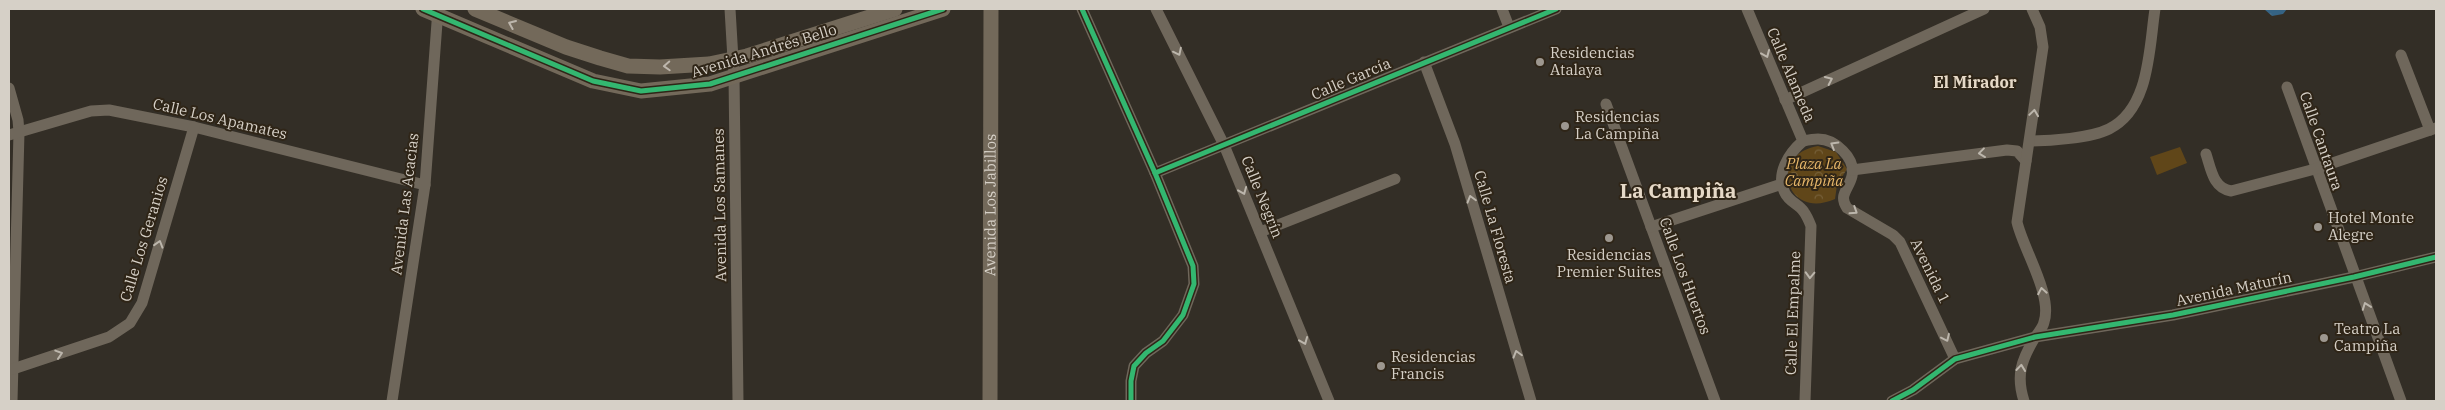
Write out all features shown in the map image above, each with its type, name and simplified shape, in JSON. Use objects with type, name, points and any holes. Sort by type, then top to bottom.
[{"type":"street","name":"Avenida Andrés Bello","points":[[474,9],[566,47],[628,66],[709,64],[733,60],[895,9]]},
{"type":"street","name":"Avenida Los Samanes","points":[[730,9],[734,76],[738,401]]},
{"type":"street","name":"Avenida Andrés Bello","points":[[433,11],[568,71],[617,87],[641,91],[668,90],[710,84],[943,9]]},
{"type":"street","name":"Avenida Los Jabillos","points":[[990,401],[991,9]]},
{"type":"street","points":[[1082,9],[1156,173],[1193,266],[1194,284],[1190,300],[1176,327],[1134,366],[1131,381],[1131,401]]},
{"type":"street","name":"Calle Negrín","points":[[1156,9],[1224,146],[1329,401]]},
{"type":"street","points":[[1502,9],[1509,27]]},
{"type":"street","name":"Calle García","points":[[1156,173],[1556,9]]},
{"type":"street","name":"Calle Alameda","points":[[1747,9],[1803,141],[1786,161],[1782,184]]},
{"type":"street","points":[[1785,100],[1984,9]]},
{"type":"street","points":[[2024,401],[2020,390],[2021,361],[2044,322],[2044,304],[2040,280],[2021,240],[2017,222],[2043,47],[2040,27],[2032,9]]},
{"type":"street","points":[[2030,141],[2062,139],[2109,130],[2127,115],[2135,105],[2141,88],[2155,9]]},
{"type":"street","name":"Avenida Las Acacias","points":[[392,401],[425,185],[433,11]]},
{"type":"street","points":[[2206,154],[2217,184],[2224,190],[2231,192],[2315,169],[2433,129],[2401,55]]},
{"type":"street","name":"Calle La Floresta","points":[[1424,62],[1455,144],[1531,401]]},
{"type":"street","name":"Calle Cantaura","points":[[2287,87],[2354,277],[2401,401]]},
{"type":"street","points":[[9,88],[18,120],[14,134],[12,401]]},
{"type":"street","name":"Calle Los Huertos","points":[[1606,104],[1714,401]]},
{"type":"street","name":"Calle Los Apamates","points":[[14,134],[91,111],[109,110],[194,127],[425,185]]},
{"type":"street","name":"Calle Los Geranios","points":[[13,370],[109,337],[130,323],[136,315],[142,304],[194,127]]},
{"type":"street","points":[[1803,141],[1819,139],[1829,141],[1839,147],[1848,157],[1852,170],[2007,150],[2017,151],[2026,161]]},
{"type":"street","name":"Avenida 1","points":[[1852,170],[1852,176],[1844,191],[1844,203],[1847,208],[1893,235],[1900,242],[1955,359]]},
{"type":"street","points":[[1260,232],[1395,179]]},
{"type":"street","points":[[1651,227],[1782,184]]},
{"type":"street","name":"Calle El Empalme","points":[[1782,184],[1785,193],[1792,202],[1804,211],[1811,226],[1805,401]]},
{"type":"street","name":"Avenida Maturín","points":[[1955,359],[2035,337],[2173,315],[2354,277],[2436,257]]},
{"type":"street","points":[[1892,401],[1913,390],[1955,359]]},
{"type":"green space","name":"Plaza La Campiña","points":[[1818,146],[1836,152],[1847,169],[1837,185],[1835,199],[1818,203],[1804,201],[1794,194],[1789,184],[1788,172],[1793,161],[1802,151]]},
{"type":"green space","points":[[2180,147],[2187,163],[2157,175],[2150,157]]},
{"type":"water","points":[[2264,9],[2287,9],[2283,14],[2272,16]]},
{"type":"cycle path","points":[[423,9],[593,81],[641,91],[710,84],[943,9]]},
{"type":"cycle path","points":[[1082,9],[1155,173],[1193,266],[1194,284],[1183,315],[1163,341],[1146,353],[1134,366],[1131,381],[1131,401]]},
{"type":"cycle path","points":[[1155,173],[1556,9]]},
{"type":"cycle path","points":[[1892,401],[1913,390],[1955,359],[2035,337],[2173,315],[2354,277],[2436,257]]},
{"type":"place","name":"Residencias Atalaya","points":[[1540,62]]},
{"type":"place","name":"Residencias La Campiña","points":[[1565,126]]},
{"type":"place","name":"Hotel Monte Alegre","points":[[2318,227]]},
{"type":"place","name":"Residencias Premier Suites","points":[[1609,238]]},
{"type":"place","name":"Teatro La Campiña","points":[[2324,338]]},
{"type":"place","name":"Residencias Francis","points":[[1381,366]]},
{"type":"district","name":"El Mirador","points":[[1975,82]]},
{"type":"district","name":"La Campiña","points":[[1678,191]]}]
